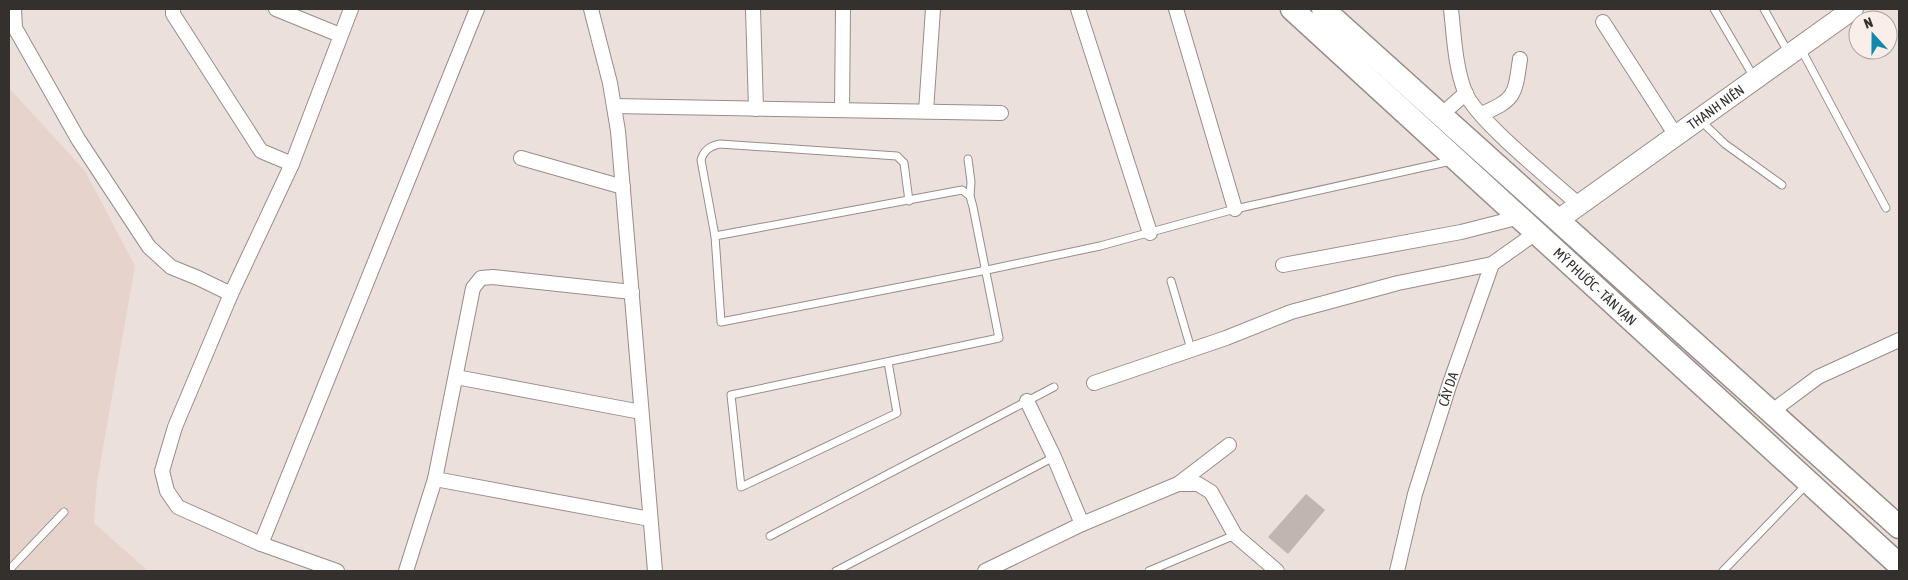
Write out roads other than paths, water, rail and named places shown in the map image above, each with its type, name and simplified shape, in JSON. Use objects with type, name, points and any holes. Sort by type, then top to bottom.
[{"type":"main road","name":"MỸ PHƯỚC - TÂN VẠN","points":[[1292,9],[1459,159],[1899,565]]},
{"type":"main road","name":"MỸ PHƯỚC - TÂN VẠN","points":[[1323,9],[1899,528]]},
{"type":"main road","points":[[1529,225],[1558,220]]},
{"type":"street","points":[[14,9],[15,28],[78,139],[149,247],[171,267],[231,294]]},
{"type":"street","points":[[173,9],[173,14],[261,151],[292,164]]},
{"type":"street","points":[[276,9],[340,35]]},
{"type":"street","points":[[337,571],[261,544],[178,507],[167,491],[162,471],[175,426],[231,294],[292,164],[351,9]]},
{"type":"street","points":[[261,544],[477,9]]},
{"type":"street","points":[[591,9],[614,106],[623,187],[654,571]]},
{"type":"street","points":[[753,9],[756,109]]},
{"type":"street","points":[[842,110],[843,9]]},
{"type":"street","points":[[926,112],[933,9]]},
{"type":"street","points":[[1078,9],[1150,233]]},
{"type":"street","points":[[1176,9],[1235,209]]},
{"type":"street","points":[[1451,9],[1458,66],[1466,93],[1481,114],[1579,205],[1558,220]]},
{"type":"street","name":"THANH NIÊN","points":[[1579,205],[1675,134],[1698,120],[1852,9]]},
{"type":"street","points":[[1603,22],[1675,134]]},
{"type":"street","points":[[1481,114],[1502,106],[1515,91],[1520,59]]},
{"type":"street","points":[[1441,115],[1466,93]]},
{"type":"street","points":[[614,106],[1001,113]]},
{"type":"street","points":[[521,158],[623,187]]},
{"type":"street","points":[[1094,382],[1191,350],[1291,312],[1398,283],[1492,264],[1529,225]]},
{"type":"street","points":[[1283,265],[1461,232],[1529,225]]},
{"type":"street","name":"CÂY DA","points":[[1397,571],[1415,494],[1449,386],[1492,264]]},
{"type":"street","points":[[406,571],[434,478],[473,288],[481,278],[493,277],[632,292]]},
{"type":"street","points":[[1771,412],[1818,378],[1899,340]]},
{"type":"street","points":[[456,377],[641,412]]},
{"type":"street","points":[[1027,401],[1054,457],[1082,524]]},
{"type":"street","points":[[985,571],[1082,524],[1178,484],[1229,445]]},
{"type":"street","points":[[434,478],[650,519]]},
{"type":"street","points":[[1178,484],[1198,484],[1211,492],[1236,534],[1277,571]]},
{"type":"lane","points":[[1714,9],[1755,79]]},
{"type":"lane","points":[[1764,9],[1795,50],[1886,208]]},
{"type":"lane","points":[[1698,120],[1725,144],[1782,186]]},
{"type":"lane","points":[[909,201],[904,163],[897,156],[720,144],[706,150],[701,160],[714,236],[721,322],[987,270],[1150,233],[1235,209],[1459,159]]},
{"type":"lane","points":[[888,362],[897,413],[741,487],[731,395],[999,338],[987,270],[970,196],[971,182],[968,159]]},
{"type":"lane","points":[[714,236],[962,190],[970,196]]},
{"type":"lane","points":[[1171,281],[1191,350]]},
{"type":"lane","points":[[770,536],[1054,387]]},
{"type":"lane","points":[[836,571],[1054,457]]},
{"type":"lane","points":[[1724,571],[1809,482]]},
{"type":"lane","points":[[9,570],[64,512]]},
{"type":"lane","points":[[1149,571],[1236,534]]}]
